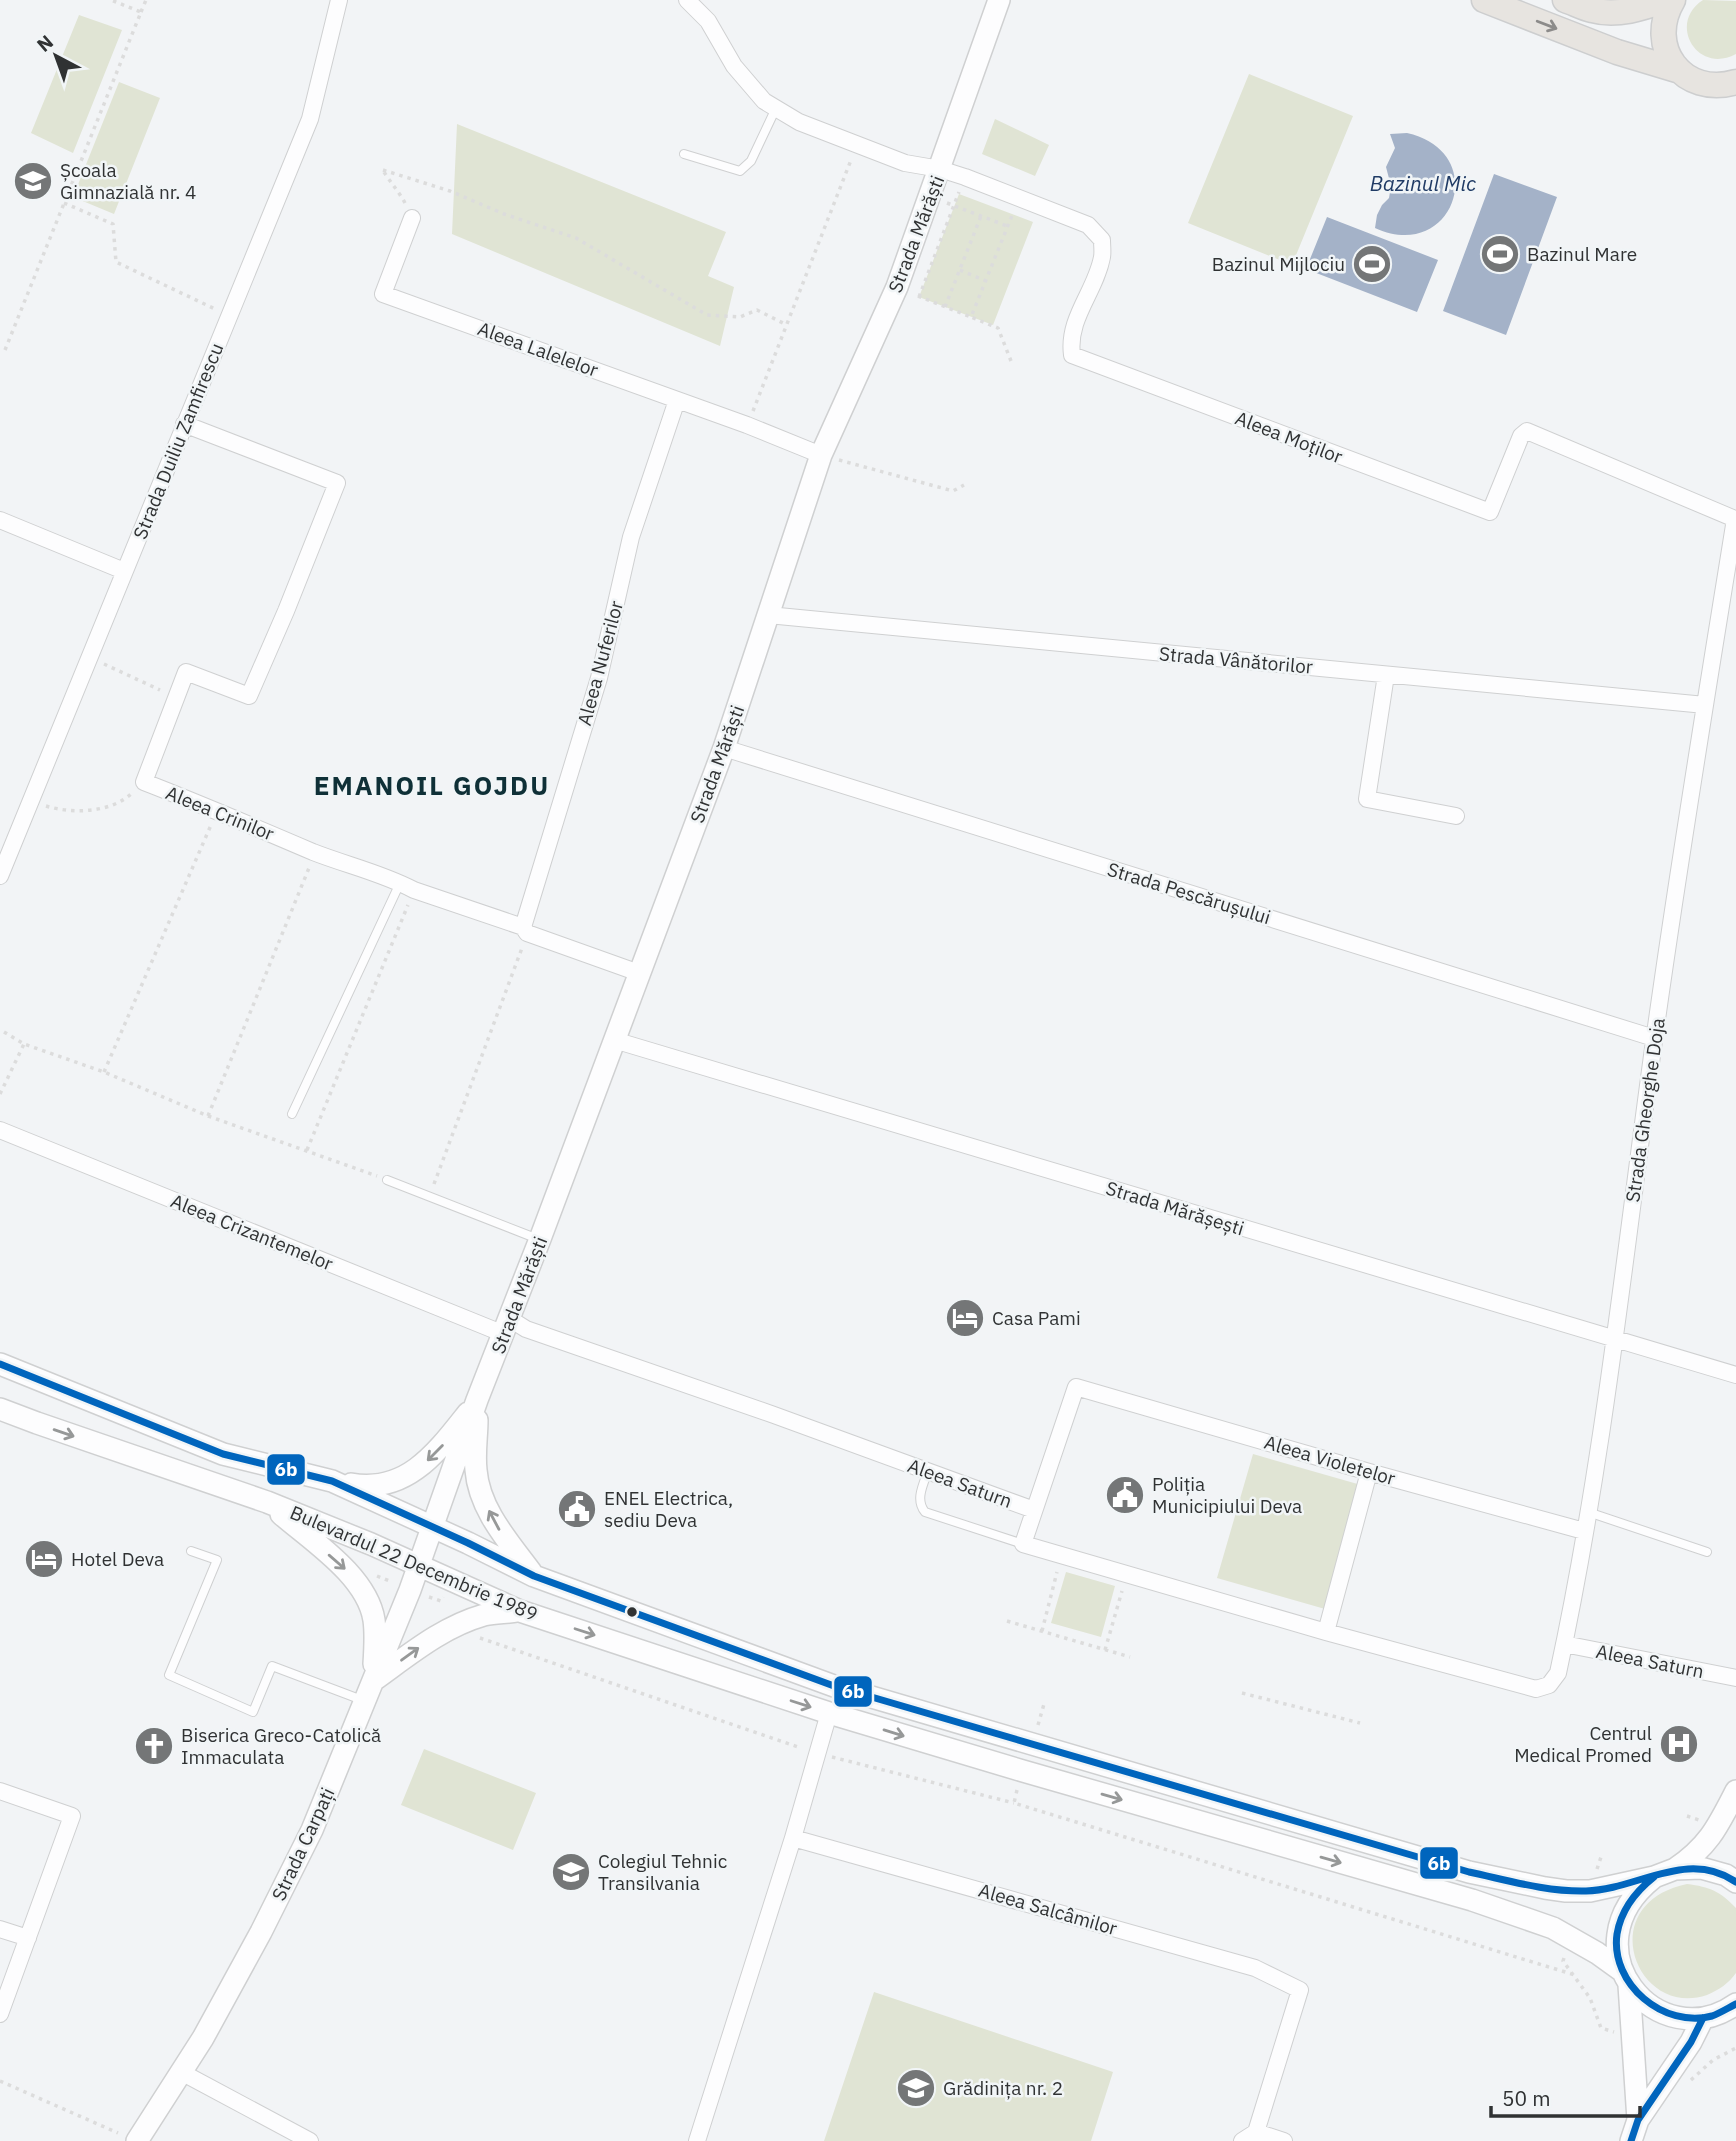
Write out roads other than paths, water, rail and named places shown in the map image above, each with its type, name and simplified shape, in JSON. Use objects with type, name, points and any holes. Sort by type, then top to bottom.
[{"type":"main road","name":"Strada Mărăști","points":[[433,1528],[477,1400],[540,1239],[723,748],[821,455],[897,288],[999,0]]},
{"type":"main road","points":[[1484,0],[1617,52],[1680,71],[1696,82],[1711,85],[1736,82]]},
{"type":"main road","points":[[1565,0],[1595,11],[1621,12],[1638,10],[1666,0]]},
{"type":"main road","points":[[1673,0],[1665,18],[1663,38],[1666,50],[1680,71]]},
{"type":"main road","points":[[1711,85],[1736,99]]},
{"type":"main road","name":"Bulevardul 22 Decembrie 1989","points":[[0,1364],[223,1454],[332,1481],[534,1576],[834,1686],[1469,1872],[1566,1891],[1590,1891],[1654,1877],[1675,1869],[1701,1868],[1726,1875],[1736,1882]]},
{"type":"main road","points":[[332,1481],[358,1486],[375,1485],[410,1475],[437,1452],[477,1400]]},
{"type":"main road","points":[[477,1400],[476,1471],[483,1496],[494,1523],[534,1576]]},
{"type":"main road","name":"Bulevardul 22 Decembrie 1989","points":[[0,1409],[267,1502],[372,1544],[520,1611],[829,1713],[1534,1920],[1572,1937],[1625,1978]]},
{"type":"main road","points":[[267,1502],[351,1574],[365,1596],[374,1618],[374,1680]]},
{"type":"main road","name":"Strada Carpați","points":[[131,2138],[181,2072],[202,2038],[261,1932],[312,1830],[433,1528]]},
{"type":"main road","points":[[374,1680],[428,1641],[454,1626],[487,1615],[520,1611]]},
{"type":"main road","points":[[1675,1869],[1695,1856],[1709,1840],[1736,1791]]},
{"type":"main road","name":"Bulevardul 22 Decembrie 1989","points":[[1637,2120],[1633,2037],[1625,1978],[1617,1950],[1618,1928],[1625,1908],[1638,1891],[1654,1877]]},
{"type":"main road","points":[[1625,1978],[1643,2001],[1661,2012],[1682,2018],[1703,2018],[1726,2011],[1736,2004]]},
{"type":"main road","points":[[1630,2141],[1637,2120],[1691,2042],[1703,2018]]},
{"type":"street","name":"Strada Duiliu Zamfirescu","points":[[0,876],[310,118],[339,0]]},
{"type":"street","points":[[687,0],[708,21],[734,66],[764,102],[799,122],[857,145],[905,163],[940,169]]},
{"type":"street","name":"Aleea Moților","points":[[940,169],[1088,225],[1102,240],[1102,259],[1073,329],[1072,355],[1490,512],[1521,436],[1527,431],[1735,519]]},
{"type":"street","name":"Aleea Lalelelor","points":[[412,218],[383,293],[747,425],[821,455]]},
{"type":"street","name":"Aleea Nuferilor","points":[[525,930],[599,678],[631,537],[677,400]]},
{"type":"street","name":"Aleea Crinilor","points":[[184,425],[337,483],[249,696],[186,672],[144,782],[217,810],[315,853],[639,973]]},
{"type":"street","name":"Strada Gheorghe Doja","points":[[1326,1632],[1536,1689],[1549,1685],[1558,1673],[1588,1512],[1654,1038],[1735,519]]},
{"type":"street","points":[[0,520],[124,571]]},
{"type":"street","name":"Strada Vânătorilor","points":[[768,615],[1704,705]]},
{"type":"street","points":[[1387,674],[1367,799],[1456,816]]},
{"type":"street","name":"Strada Pescărușului","points":[[723,748],[1654,1038]]},
{"type":"street","name":"Strada Mărășești","points":[[614,1040],[1736,1375]]},
{"type":"street","name":"Aleea Crizantemelor","points":[[0,1130],[507,1326]]},
{"type":"street","name":"Aleea Saturn","points":[[507,1326],[526,1329],[774,1415],[1034,1510],[1023,1544]]},
{"type":"street","name":"Aleea Violetelor","points":[[1034,1510],[1076,1387],[1584,1531]]},
{"type":"street","points":[[1023,1544],[1326,1632],[1369,1472]]},
{"type":"street","name":"Aleea Saturn","points":[[1564,1644],[1736,1678]]},
{"type":"street","points":[[697,2141],[793,1838],[829,1713]]},
{"type":"street","points":[[0,1791],[72,1816],[0,2014]]},
{"type":"street","name":"Aleea Salcâmilor","points":[[793,1838],[1255,1968],[1300,1990],[1249,2136]]},
{"type":"street","points":[[0,1929],[28,1938]]},
{"type":"street","points":[[181,2072],[310,2141]]},
{"type":"street","points":[[1249,2136],[1284,2141]]},
{"type":"lane","points":[[684,154],[740,171],[751,161],[776,108]]},
{"type":"lane","points":[[292,1114],[407,887]]},
{"type":"lane","points":[[387,1181],[540,1239]]},
{"type":"lane","points":[[928,1471],[920,1493],[920,1506],[925,1512],[1023,1544]]},
{"type":"lane","points":[[1588,1512],[1706,1552]]},
{"type":"lane","points":[[191,1551],[217,1560],[169,1675],[253,1712],[272,1666],[365,1701]]},
{"type":"water","name":"Bazinul Mic","points":[[1407,133],[1433,144],[1449,161],[1455,181],[1452,201],[1442,219],[1425,231],[1403,235],[1375,228],[1377,215],[1389,198],[1391,186],[1386,167],[1395,148],[1390,134]]},
{"type":"water","name":"Bazinul Mare","points":[[1494,174],[1557,197],[1506,335],[1443,311]]},
{"type":"water","name":"Bazinul Mijlociu","points":[[1327,217],[1438,260],[1417,312],[1306,269]]},
{"type":"place","name":"Școala Gimnazială nr. 4","points":[[33,181]]},
{"type":"place","name":"Bazinul Mare","points":[[1500,254]]},
{"type":"place","name":"Bazinul Mijlociu","points":[[1372,264]]},
{"type":"place","name":"Casa Pami","points":[[965,1318]]},
{"type":"place","name":"Poliția Municipiului Deva","points":[[1125,1495]]},
{"type":"place","name":"ENEL Electrica, sediu Deva","points":[[577,1509]]},
{"type":"place","name":"Hotel Deva","points":[[44,1559]]},
{"type":"place","name":"Centrul Medical Promed","points":[[1679,1744]]},
{"type":"place","name":"Biserica Greco-Catolică Immaculata","points":[[154,1746]]},
{"type":"place","name":"Colegiul Tehnic Transilvania","points":[[571,1872]]},
{"type":"place","name":"Grădinița nr. 2","points":[[916,2088]]},
{"type":"district","name":"EMANOIL GOJDU","points":[[432,785]]}]
